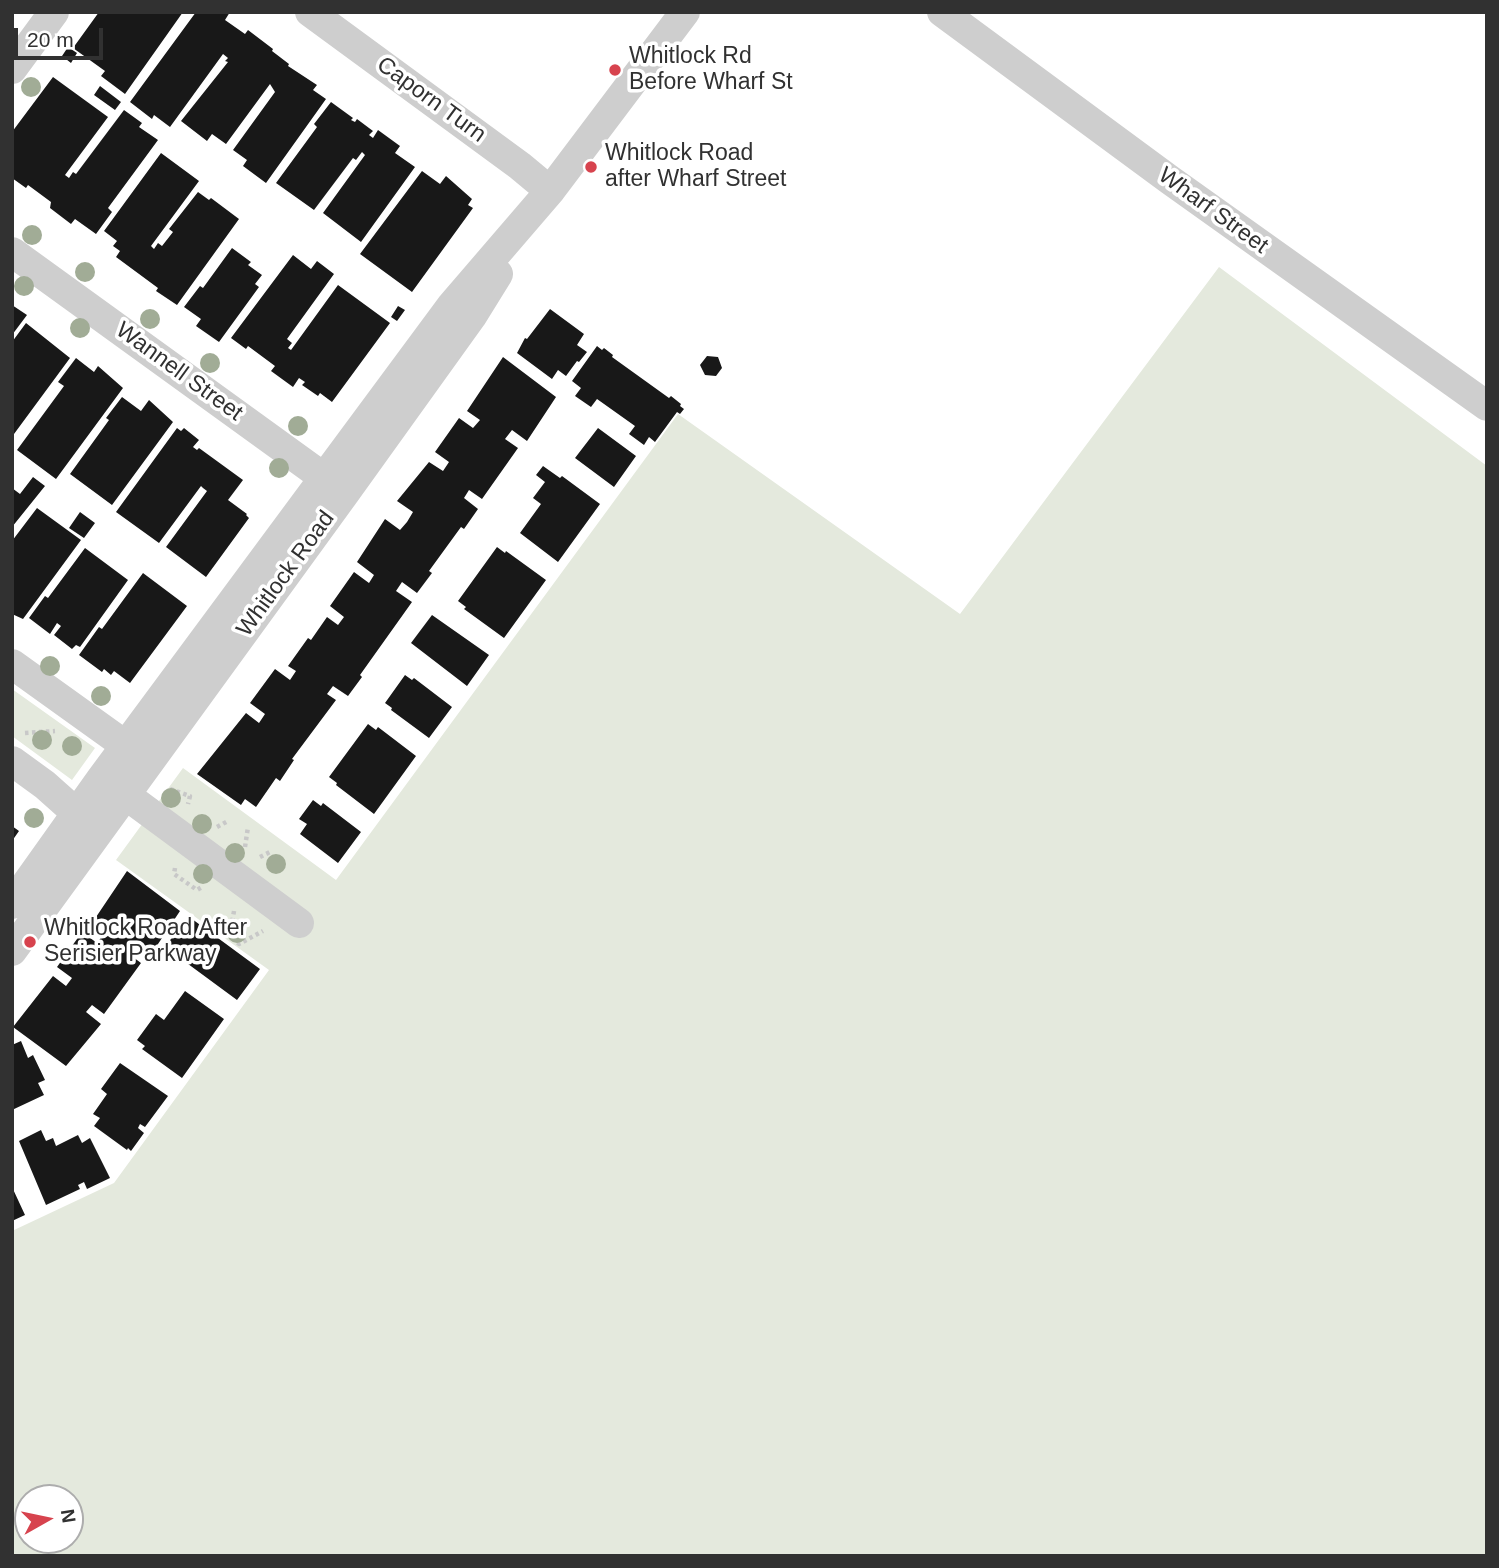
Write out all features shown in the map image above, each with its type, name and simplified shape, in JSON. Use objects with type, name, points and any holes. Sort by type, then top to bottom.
[{"type":"street","points":[[12,69],[54,12]]},
{"type":"street","name":"Caporn Turn","points":[[310,12],[520,166],[550,191]]},
{"type":"street","name":"Whitlock Road","points":[[12,904],[88,824],[127,796],[335,486],[452,305],[550,191],[685,12]]},
{"type":"street","name":"Wharf Street","points":[[942,12],[1179,187],[1487,406]]},
{"type":"street","name":"Wannell Street","points":[[12,252],[335,486]]},
{"type":"street","name":"Whitlock Road","points":[[12,951],[88,824],[127,745],[335,486]]},
{"type":"street","points":[[12,664],[150,764]]},
{"type":"street","points":[[20,750],[45,785],[88,824]]},
{"type":"street","points":[[127,796],[299,923]]},
{"type":"path","points":[[18,732],[20,750]]},
{"type":"shaded area","points":[[1219,267],[1487,466],[1487,1556],[12,1556],[12,1231],[114,1183],[269,970],[116,860],[183,768],[336,880],[678,414],[960,614]]},
{"type":"shaded area","points":[[12,689],[95,748],[72,780],[12,736]]},
{"type":"building","points":[[99,12],[183,12],[125,94],[101,76],[105,71],[73,48]]},
{"type":"building","points":[[196,12],[230,12],[225,20],[245,34],[248,30],[273,49],[288,66],[317,85],[313,90],[326,99],[266,183],[243,166],[247,160],[233,150],[275,92],[270,84],[226,144],[212,134],[207,141],[181,121],[228,62],[225,61],[228,58],[223,54],[170,127],[154,115],[152,119],[130,102]]},
{"type":"building","points":[[68,47],[77,53],[71,63],[62,56]]},
{"type":"building","points":[[53,77],[108,117],[65,175],[69,178],[73,172],[76,174],[124,110],[142,123],[139,127],[158,140],[108,208],[112,212],[96,234],[75,219],[71,224],[50,208],[51,202],[28,185],[26,188],[12,178],[12,132]]},
{"type":"building","points":[[100,86],[121,102],[115,110],[94,95]]},
{"type":"building","points":[[331,102],[353,118],[351,120],[355,122],[357,119],[373,131],[369,135],[373,138],[378,130],[400,146],[395,153],[415,167],[361,242],[323,213],[365,155],[362,152],[356,160],[353,158],[314,210],[276,183],[317,127],[314,124]]},
{"type":"building","points":[[161,153],[199,181],[151,246],[154,249],[158,243],[162,246],[173,232],[169,229],[198,192],[209,200],[211,198],[239,219],[177,305],[116,257],[120,251],[113,246],[117,241],[104,231]]},
{"type":"building","points":[[422,171],[440,184],[446,176],[472,199],[468,205],[473,208],[412,292],[360,254]]},
{"type":"building","points":[[232,248],[251,262],[248,265],[262,275],[255,284],[259,287],[219,342],[196,326],[201,319],[184,307],[200,286],[203,288]]},
{"type":"building","points":[[293,255],[311,269],[317,261],[334,274],[287,339],[292,343],[288,348],[291,350],[338,285],[390,323],[332,402],[302,385],[305,382],[299,378],[293,387],[271,371],[275,366],[248,346],[246,349],[231,338]]},
{"type":"building","points":[[12,305],[27,315],[12,335]]},
{"type":"building","points":[[398,306],[405,310],[397,321],[391,317]]},
{"type":"building","points":[[550,309],[584,334],[577,345],[587,352],[566,376],[558,370],[552,379],[517,353],[525,338],[527,339]]},
{"type":"building","points":[[26,323],[70,358],[14,434],[12,342]]},
{"type":"building","points":[[597,346],[602,350],[604,348],[612,357],[681,404],[684,409],[680,414],[677,412],[655,442],[649,437],[644,445],[629,434],[635,426],[597,399],[591,407],[575,396],[581,388],[572,381]]},
{"type":"building","points":[[707,356],[718,357],[722,368],[716,376],[705,375],[700,365]]},
{"type":"building","points":[[503,357],[556,397],[527,441],[512,430],[505,439],[518,448],[482,499],[469,490],[464,498],[478,509],[464,529],[461,527],[429,571],[432,573],[417,593],[402,582],[396,591],[412,602],[348,696],[333,686],[327,694],[336,700],[292,759],[294,760],[280,781],[276,778],[256,807],[245,799],[241,805],[197,774],[246,713],[259,723],[265,714],[250,703],[275,669],[290,680],[296,671],[288,666],[308,638],[311,640],[327,617],[338,625],[344,617],[330,606],[354,572],[369,583],[374,575],[357,562],[385,519],[400,530],[407,522],[413,512],[397,501],[429,462],[443,471],[449,462],[435,452],[459,418],[473,428],[480,420],[467,411]]},
{"type":"building","points":[[76,358],[94,372],[98,366],[123,388],[56,479],[17,450],[64,386],[58,382]]},
{"type":"building","points":[[122,397],[141,411],[149,400],[173,422],[112,505],[70,474]]},
{"type":"building","points":[[177,428],[181,431],[184,428],[199,440],[193,447],[197,450],[199,448],[243,480],[228,500],[249,518],[206,577],[166,547],[207,491],[201,486],[159,543],[116,512]]},
{"type":"building","points":[[598,428],[636,456],[614,487],[575,458]]},
{"type":"building","points":[[543,466],[560,478],[562,476],[600,504],[558,562],[520,533],[541,504],[533,498],[545,482],[536,475]]},
{"type":"building","points":[[33,477],[45,486],[12,527],[12,488],[20,494]]},
{"type":"building","points":[[37,508],[81,540],[23,619],[12,614],[12,541]]},
{"type":"building","points":[[80,512],[95,523],[84,538],[69,528]]},
{"type":"building","points":[[497,547],[546,580],[504,638],[464,609],[466,607],[458,601]]},
{"type":"building","points":[[85,548],[128,580],[80,647],[76,645],[72,649],[54,635],[61,626],[57,623],[50,634],[29,618],[45,596],[48,598]]},
{"type":"building","points":[[143,573],[187,606],[130,683],[114,671],[111,675],[104,669],[102,672],[79,655],[99,627],[102,629]]},
{"type":"building","points":[[432,615],[489,655],[467,686],[411,643]]},
{"type":"building","points":[[405,675],[412,680],[414,678],[452,707],[429,738],[385,703]]},
{"type":"building","points":[[368,724],[376,730],[378,727],[416,756],[374,814],[329,777]]},
{"type":"building","points":[[313,800],[321,806],[323,803],[361,832],[338,863],[300,834],[307,824],[299,819]]},
{"type":"building","points":[[12,826],[19,831],[12,841]]},
{"type":"building","points":[[127,871],[180,911],[150,956],[135,945],[129,954],[141,963],[104,1014],[92,1005],[86,1012],[101,1024],[66,1066],[13,1027],[53,976],[66,986],[72,978],[57,967],[82,932],[97,943],[103,935],[90,926]]},
{"type":"building","points":[[188,916],[260,969],[237,1000],[165,947]]},
{"type":"building","points":[[185,991],[224,1019],[182,1078],[142,1049],[145,1046],[137,1040],[156,1014],[164,1020]]},
{"type":"building","points":[[21,1041],[28,1058],[33,1055],[45,1080],[38,1083],[44,1095],[12,1110],[12,1045]]},
{"type":"building","points":[[120,1063],[168,1096],[145,1127],[140,1124],[138,1128],[144,1133],[131,1151],[94,1126],[100,1118],[93,1114],[107,1094],[101,1089]]},
{"type":"building","points":[[41,1130],[46,1141],[53,1138],[56,1146],[78,1135],[82,1143],[90,1138],[110,1178],[87,1189],[84,1182],[78,1185],[80,1189],[46,1205],[19,1141]]},
{"type":"building","points":[[12,1187],[25,1215],[12,1221]]},
{"type":"place","name":"Whitlock Rd Before Wharf St","points":[[615,70]]},
{"type":"place","name":"Whitlock Road after Wharf Street","points":[[591,167]]},
{"type":"place","name":"Whitlock Road After Serisier Parkway","points":[[30,942]]}]
